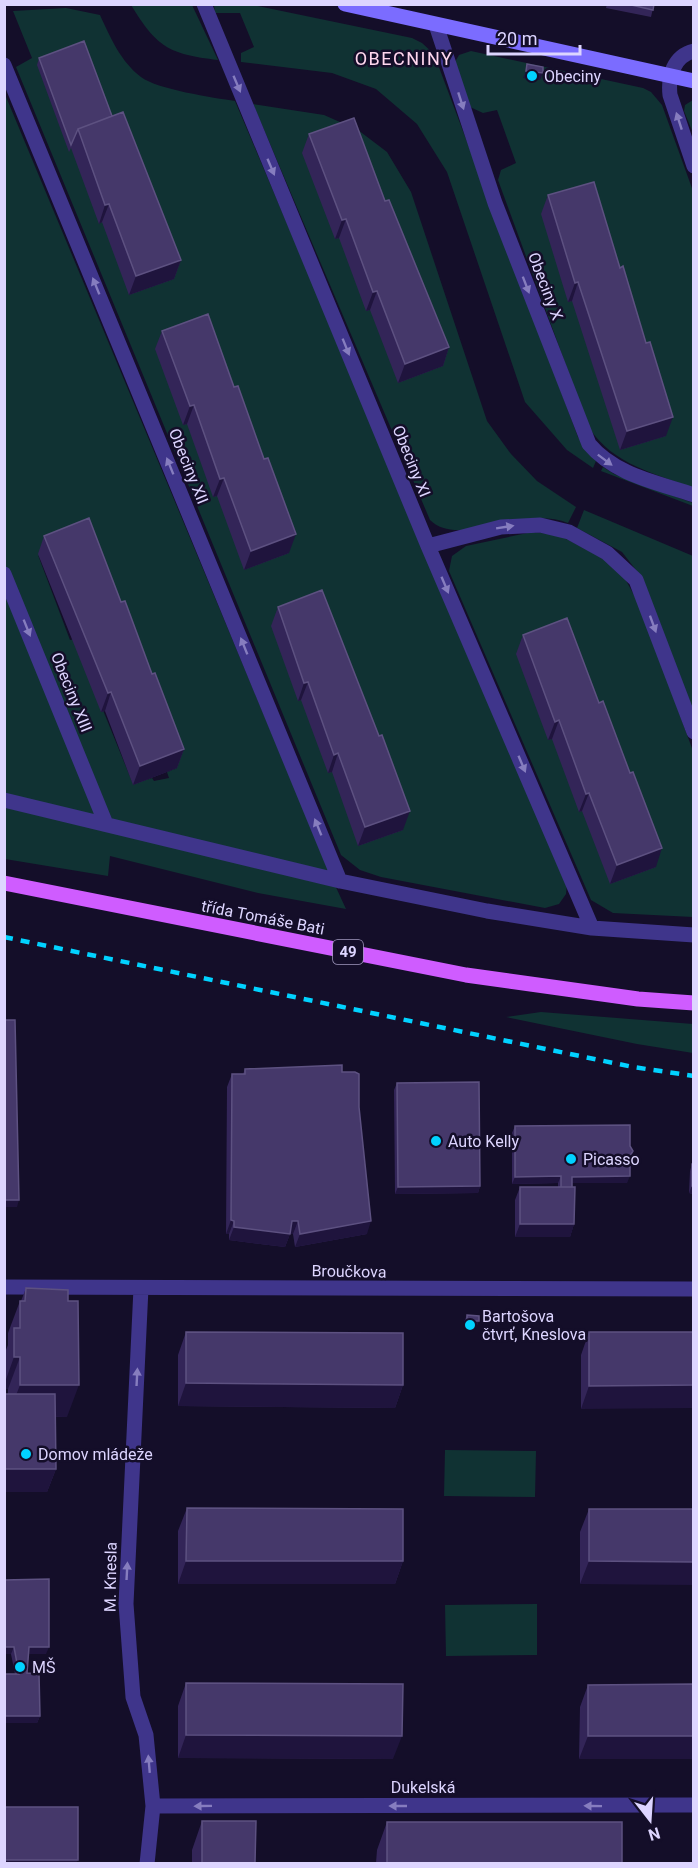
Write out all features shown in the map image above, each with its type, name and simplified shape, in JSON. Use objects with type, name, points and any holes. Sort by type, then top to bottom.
[{"type":"main road","name":"třída Tomáše Bati","points":[[4,883],[455,973],[638,999],[693,1003]]},
{"type":"street","name":"Obeciny XI","points":[[204,4],[428,546],[592,928]]},
{"type":"street","points":[[345,4],[693,81]]},
{"type":"street","name":"Obeciny X","points":[[436,25],[495,203],[589,444],[601,459],[616,468],[693,495]]},
{"type":"street","points":[[693,51],[677,61],[670,75],[670,94],[693,166]]},
{"type":"street","name":"Obeciny XII","points":[[4,65],[340,881]]},
{"type":"street","points":[[428,546],[501,527],[540,525],[569,532],[608,553],[636,580],[693,732]]},
{"type":"street","name":"Obeciny XIII","points":[[4,574],[106,824]]},
{"type":"street","points":[[4,800],[340,881],[487,911],[592,928],[693,935]]},
{"type":"street","name":"Broučkova","points":[[4,1287],[693,1289]]},
{"type":"street","name":"M. Knesla","points":[[141,1288],[126,1604],[133,1697],[146,1735],[153,1806],[147,1863]]},
{"type":"street","name":"Dukelská","points":[[153,1806],[693,1806]]},
{"type":"green space","points":[[131,5],[192,5],[218,60],[187,55],[166,46],[149,30]]},
{"type":"green space","points":[[214,5],[253,5],[412,38],[422,43],[434,54],[578,437],[596,461],[593,468],[567,450],[525,402],[447,172],[417,124],[376,89],[332,73],[241,62],[241,53],[254,47],[240,13],[215,13]]},
{"type":"green space","points":[[66,8],[100,15],[122,57],[134,71],[148,81],[186,92],[235,101],[567,883],[566,894],[559,904],[545,908],[381,877],[360,870],[341,855],[16,67],[32,58],[13,11]]},
{"type":"green space","points":[[471,51],[643,88],[651,92],[662,105],[693,191],[693,488],[623,459],[599,441],[589,428],[498,180],[501,170],[516,163],[497,110],[483,113],[470,107],[455,62],[459,55]]},
{"type":"green space","points":[[4,92],[346,909],[258,893],[110,856],[108,876],[5,859]],"holes":[[[38,555],[177,768],[167,772],[169,778],[154,781],[152,778],[133,784],[74,639],[70,640]]]},
{"type":"green space","points":[[693,100],[693,133],[684,111],[685,105]]},
{"type":"green space","points":[[253,104],[324,115],[358,130],[387,152],[411,192],[487,421],[511,454],[537,481],[576,507],[568,523],[550,519],[531,519],[457,530],[442,528],[430,520]]},
{"type":"green space","points":[[603,467],[614,474],[693,503],[693,506],[601,471]]},
{"type":"green space","points":[[584,510],[693,556],[693,710],[643,579],[622,552],[577,528]]},
{"type":"green space","points":[[532,532],[559,535],[604,559],[623,575],[640,606],[693,751],[693,917],[613,913],[591,900],[449,571],[452,556],[466,546]]},
{"type":"green space","points":[[541,1012],[693,1024],[693,1053],[506,1017]]},
{"type":"green space","points":[[445,1450],[536,1451],[535,1497],[444,1496]]},
{"type":"green space","points":[[537,1604],[537,1655],[446,1656],[445,1605]]},
{"type":"building","points":[[627,4],[654,4],[653,10]]},
{"type":"building","points":[[84,41],[112,116],[78,129],[71,145],[39,58]]},
{"type":"building","points":[[527,64],[543,67],[543,73],[526,71]]},
{"type":"building","points":[[123,112],[181,260],[136,276],[109,204],[105,205],[78,129]]},
{"type":"building","points":[[354,118],[385,201],[389,200],[449,347],[405,364],[377,291],[373,292],[346,219],[342,220],[309,134]]},
{"type":"building","points":[[594,182],[620,268],[623,266],[646,343],[650,342],[673,417],[627,431],[578,282],[575,283],[548,195]]},
{"type":"building","points":[[208,314],[234,387],[238,386],[264,459],[268,458],[296,534],[251,551],[224,478],[220,479],[194,405],[190,406],[162,331]]},
{"type":"building","points":[[89,518],[121,602],[125,601],[152,674],[155,673],[184,749],[140,766],[44,536]]},
{"type":"building","points":[[322,590],[379,736],[382,735],[410,811],[365,827],[338,753],[334,755],[308,682],[304,683],[278,607]]},
{"type":"building","points":[[567,618],[599,703],[603,701],[662,848],[617,865],[589,793],[586,794],[559,720],[555,722],[523,635]]},
{"type":"building","points":[[4,1020],[15,1020],[19,1200],[4,1200]]},
{"type":"building","points":[[342,1065],[342,1072],[359,1074],[359,1107],[371,1221],[300,1234],[298,1221],[292,1221],[290,1234],[234,1227],[234,1221],[231,1220],[232,1074],[245,1074],[245,1069]]},
{"type":"building","name":"Auto Kelly","points":[[479,1082],[480,1186],[398,1187],[397,1083]]},
{"type":"building","name":"Picasso","points":[[630,1125],[630,1146],[633,1151],[630,1156],[630,1176],[572,1177],[572,1187],[561,1187],[561,1176],[515,1177],[515,1126]]},
{"type":"building","points":[[520,1187],[575,1187],[574,1224],[520,1224]]},
{"type":"building","points":[[26,1288],[68,1290],[68,1301],[78,1301],[79,1385],[20,1385],[20,1357],[14,1357],[14,1328],[20,1328],[20,1301],[25,1301]]},
{"type":"building","points":[[467,1315],[479,1316],[479,1321],[467,1321]]},
{"type":"building","points":[[186,1332],[403,1333],[403,1385],[186,1383]]},
{"type":"building","points":[[589,1332],[693,1332],[693,1385],[589,1386]]},
{"type":"building","points":[[4,1394],[55,1394],[56,1469],[4,1469]]},
{"type":"building","points":[[187,1508],[403,1509],[403,1561],[186,1561]]},
{"type":"building","points":[[589,1509],[693,1509],[693,1562],[589,1561]]},
{"type":"building","name":"MŠ","points":[[49,1579],[49,1647],[29,1647],[27,1673],[39,1674],[40,1716],[4,1716],[4,1674],[19,1674],[14,1647],[4,1647],[4,1580]]},
{"type":"building","points":[[186,1683],[403,1684],[402,1736],[186,1735]]},
{"type":"building","points":[[693,1684],[693,1736],[588,1736],[588,1685]]},
{"type":"building","points":[[4,1807],[78,1807],[78,1860],[4,1860]]},
{"type":"building","points":[[202,1821],[256,1821],[255,1863],[202,1863]]},
{"type":"building","points":[[387,1822],[622,1822],[622,1863],[387,1863]]},
{"type":"railway","points":[[4,937],[633,1067],[694,1076]]},
{"type":"place","name":"Obeciny","points":[[532,76]]},
{"type":"place","name":"Auto Kelly","points":[[436,1141]]},
{"type":"place","name":"Picasso","points":[[571,1159]]},
{"type":"place","name":"Bartošova čtvrť, Kneslova","points":[[470,1325]]},
{"type":"place","name":"Domov mládeže","points":[[26,1454]]},
{"type":"place","name":"MŠ","points":[[20,1667]]},
{"type":"district","name":"OBECNINY","points":[[404,59]]}]
